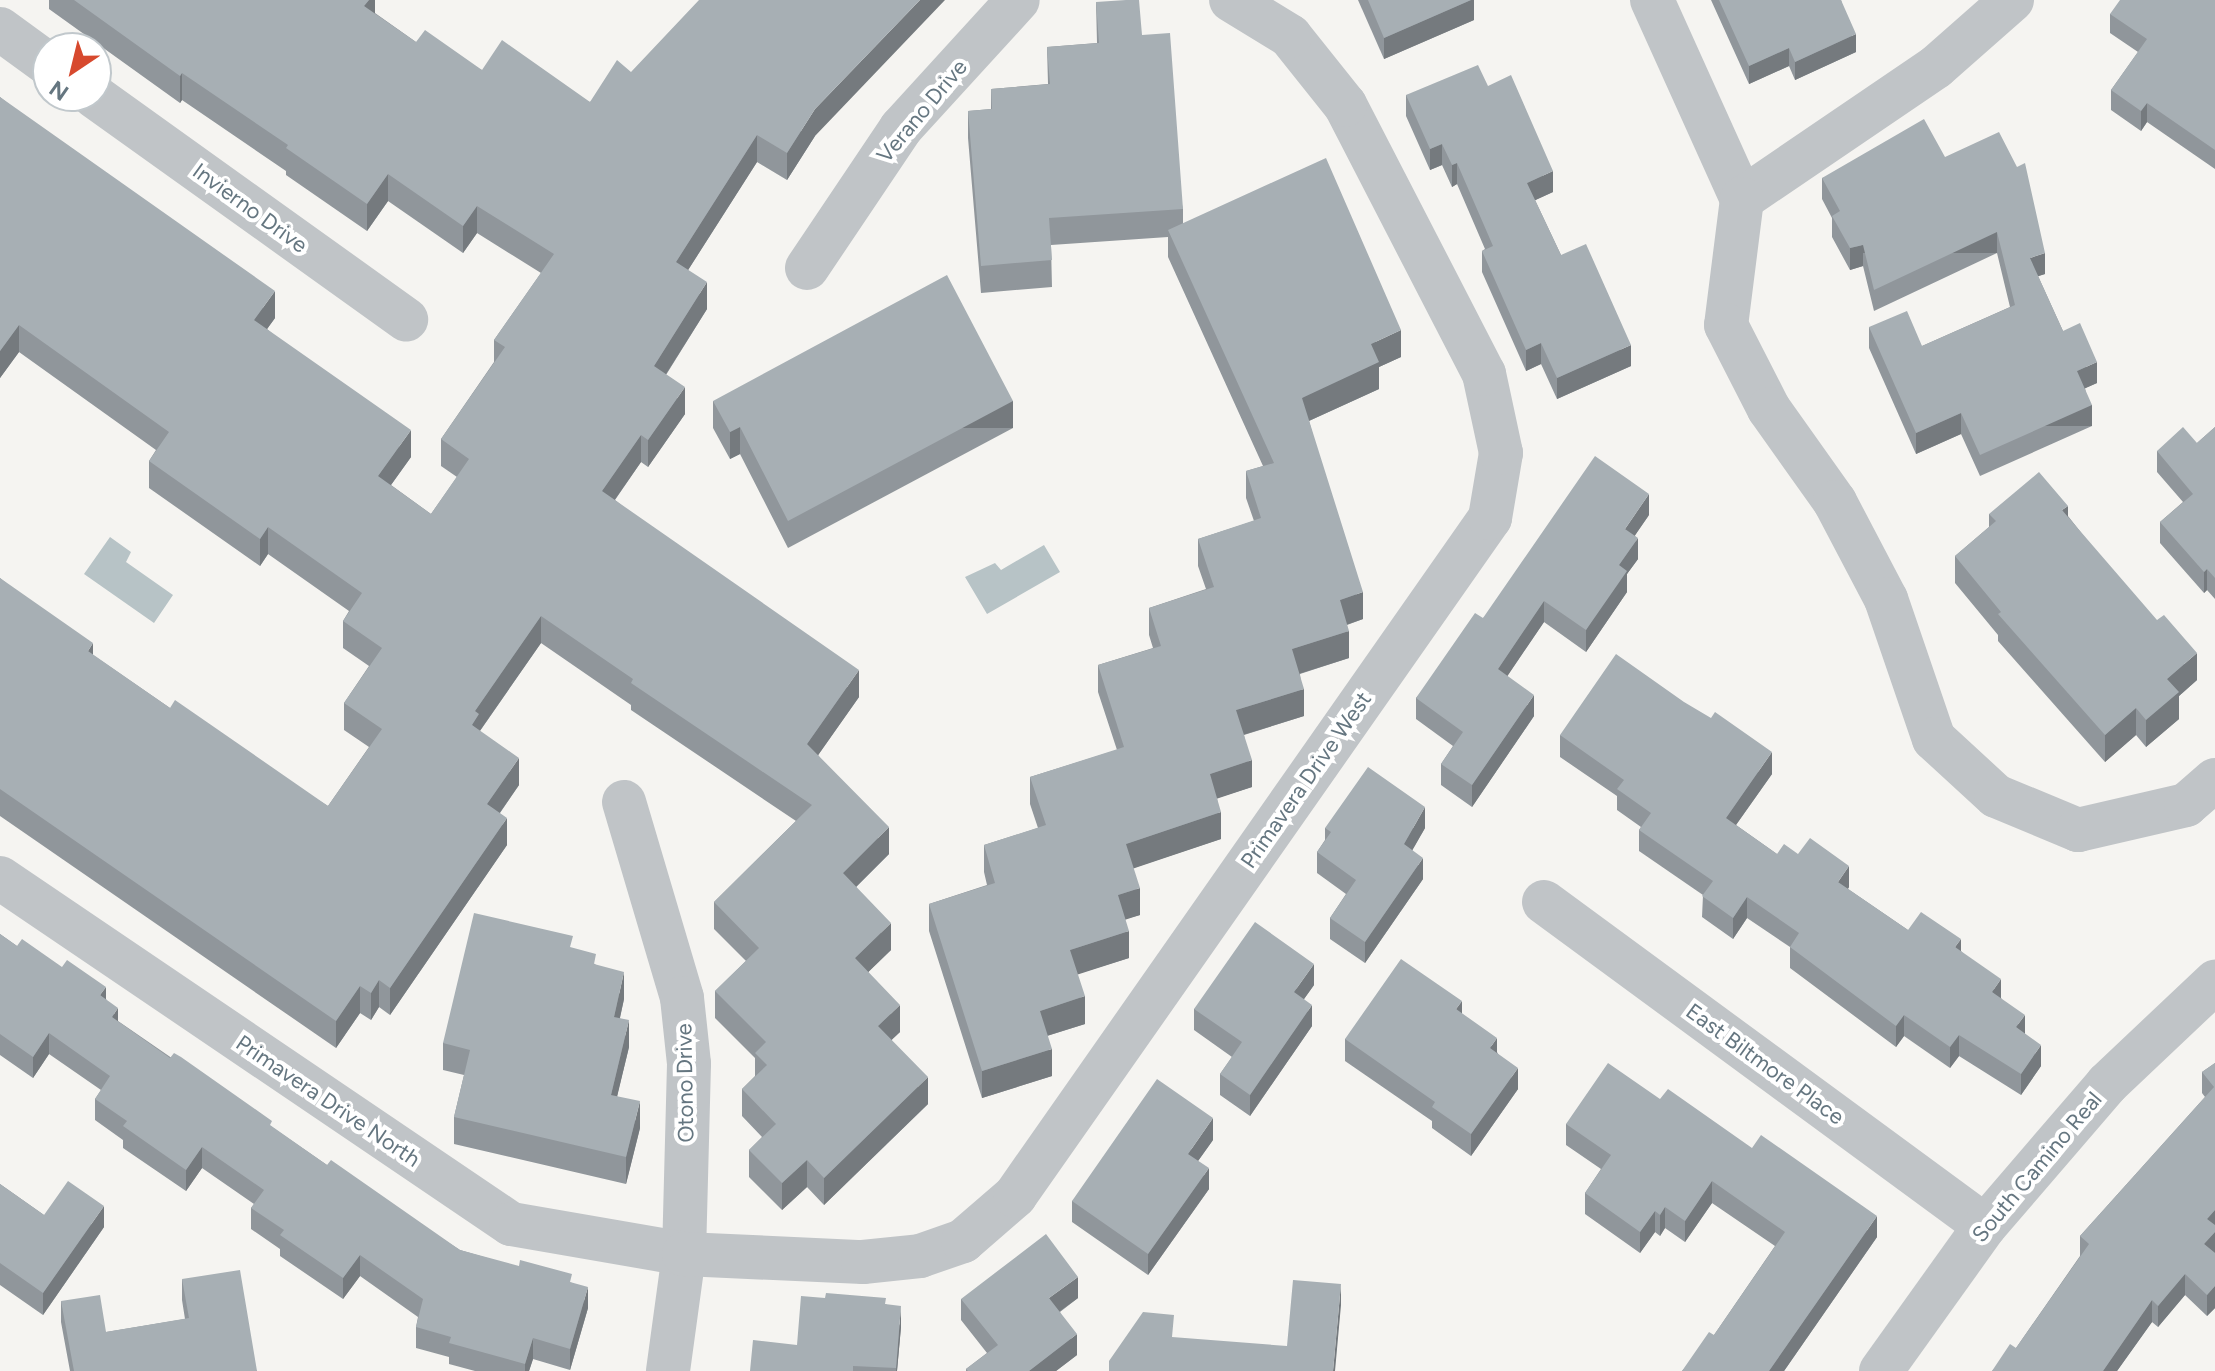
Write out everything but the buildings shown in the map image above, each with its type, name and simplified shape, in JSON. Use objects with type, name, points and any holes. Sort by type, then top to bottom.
[{"type":"street","name":"Verano Drive","points":[[807,268],[901,128],[1018,0]]},
{"type":"street","name":"Primavera Drive West","points":[[684,1254],[863,1262],[920,1256],[963,1241],[1015,1196],[1490,518],[1501,453],[1484,374],[1345,105],[1290,36],[1231,0]]},
{"type":"street","points":[[1652,0],[1742,199],[1726,325],[1769,409],[1835,502],[1886,599],[1934,739],[1996,796],[2078,830],[2186,805],[2215,780]]},
{"type":"street","points":[[1742,199],[1936,67],[2012,0]]},
{"type":"street","points":[[0,29],[32,52]]},
{"type":"street","name":"Invierno Drive","points":[[112,109],[406,319]]},
{"type":"street","name":"Otono Drive","points":[[624,802],[682,998],[689,1064],[684,1254],[668,1371]]},
{"type":"street","name":"Primavera Drive North","points":[[0,878],[511,1224],[684,1254]]},
{"type":"street","name":"East Biltmore Place","points":[[1544,902],[1985,1226]]},
{"type":"street","name":"South Camino Real","points":[[1881,1371],[1985,1226],[2107,1084],[2215,982]]},
{"type":"shaded area","points":[[110,537],[131,552],[126,562],[173,595],[154,623],[84,574]]},
{"type":"shaded area","points":[[1044,545],[1060,572],[987,614],[965,577],[995,563],[1001,570]]}]
